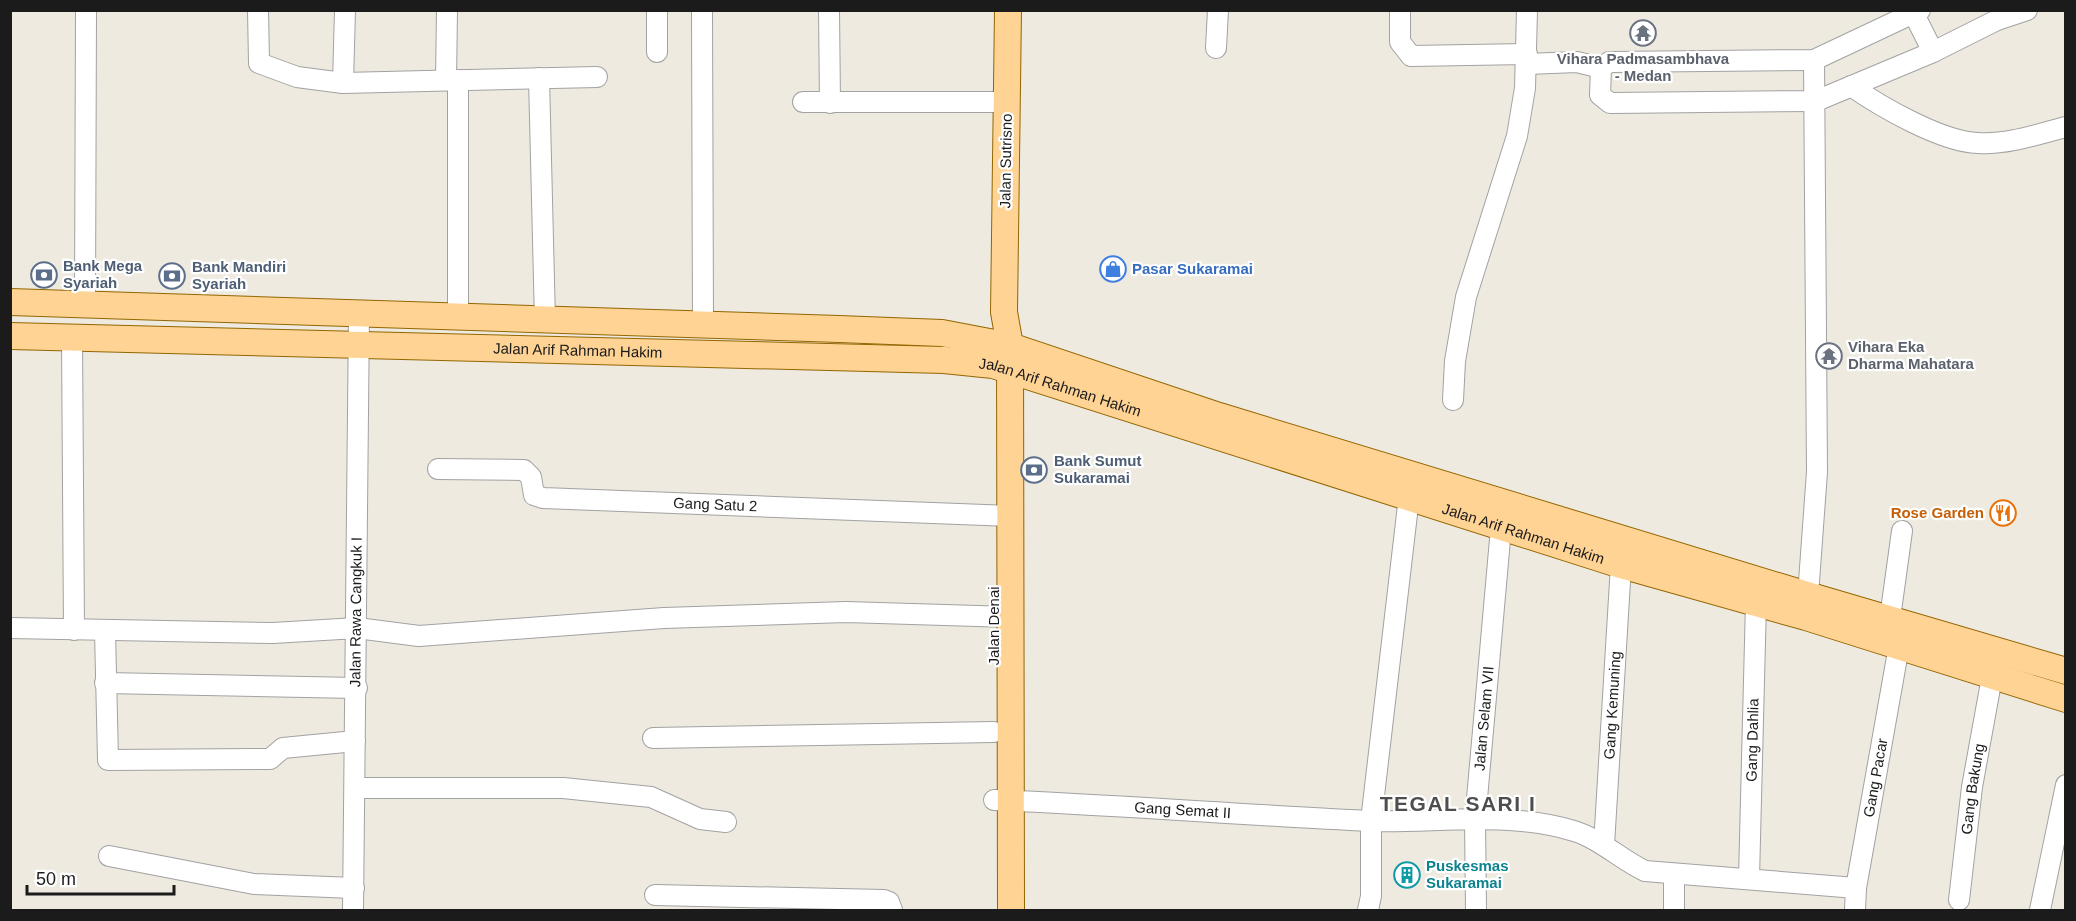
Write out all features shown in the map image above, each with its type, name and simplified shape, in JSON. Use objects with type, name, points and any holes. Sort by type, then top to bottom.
[{"type":"main road","name":"Jalan Sutrisno","points":[[1001,356],[1004,312],[1008,10]]},
{"type":"main road","name":"Jalan Arif Rahman Hakim","points":[[10,302],[942,333],[1001,356],[1409,497],[1621,565],[1756,602],[1807,606],[1890,618],[2066,671]]},
{"type":"main road","name":"Jalan Arif Rahman Hakim","points":[[10,336],[944,360],[1001,356],[1219,416],[1807,606],[1899,646],[2066,699]]},
{"type":"main road","name":"Jalan Denai","points":[[993,910],[1002,800],[1001,356]]},
{"type":"main road","name":"Jalan Denai","points":[[1002,617],[994,732],[1011,910]]},
{"type":"street","points":[[85,304],[86,10]]},
{"type":"street","points":[[258,10],[259,63],[297,77],[343,83],[597,77]]},
{"type":"street","points":[[343,83],[345,10]]},
{"type":"street","points":[[447,10],[452,80],[458,317]]},
{"type":"street","points":[[657,10],[657,52]]},
{"type":"street","points":[[702,10],[702,325]]},
{"type":"street","points":[[829,10],[830,103]]},
{"type":"street","points":[[1216,48],[1218,10]]},
{"type":"street","points":[[1400,10],[1400,42],[1406,51],[1416,58],[1527,59],[1577,62],[1601,68]]},
{"type":"street","points":[[1453,400],[1455,361],[1466,297],[1517,136],[1527,59],[1527,10]]},
{"type":"street","points":[[1601,68],[1600,95],[1610,103],[1816,101],[1933,52],[1997,20],[2027,10]]},
{"type":"street","points":[[1601,68],[1609,62],[1814,60],[1915,11],[1933,52]]},
{"type":"street","points":[[1807,606],[1812,565],[1817,472],[1814,60]]},
{"type":"street","points":[[539,78],[545,321]]},
{"type":"street","points":[[1851,86],[1888,111],[1948,136],[1976,144],[2011,140],[2066,127]]},
{"type":"street","points":[[803,102],[1006,102]]},
{"type":"street","name":"Jalan Rawa Cangkuk I","points":[[353,910],[361,344],[359,312]]},
{"type":"street","points":[[72,338],[74,630]]},
{"type":"street","name":"Gang Satu 2","points":[[438,469],[524,470],[531,477],[534,495],[543,498],[1002,515]]},
{"type":"street","points":[[1368,910],[1371,896],[1371,821],[1409,497]]},
{"type":"street","name":"Jalan Selam VII","points":[[1476,910],[1475,821],[1501,528]]},
{"type":"street","points":[[1890,618],[1902,531]]},
{"type":"street","name":"Gang Kemuning","points":[[1604,845],[1621,565]]},
{"type":"street","name":"Gang Dahlia","points":[[1749,878],[1756,602]]},
{"type":"street","points":[[10,628],[273,633],[357,628],[419,636],[664,618],[834,612],[1002,617]]},
{"type":"street","points":[[105,631],[108,760],[270,759],[284,748],[355,741]]},
{"type":"street","name":"Gang Pacar","points":[[1855,910],[1856,888],[1899,646]]},
{"type":"street","name":"Gang Bakung","points":[[1959,900],[1972,787],[1992,677]]},
{"type":"street","points":[[105,683],[357,688]]},
{"type":"street","points":[[653,738],[994,732]]},
{"type":"street","points":[[2040,910],[2066,785]]},
{"type":"street","points":[[355,788],[562,788],[651,797],[700,819],[726,822]]},
{"type":"street","name":"Gang Semat II","points":[[1002,800],[1371,821],[1527,822],[1572,831],[1604,845],[1627,863],[1645,871],[1856,888]]},
{"type":"street","points":[[109,856],[254,884],[354,888]]},
{"type":"street","points":[[1674,874],[1674,910]]},
{"type":"street","points":[[655,895],[884,900],[889,902],[892,910]]},
{"type":"place","name":"Vihara Padmasambhava - Medan","points":[[1643,33]]},
{"type":"place","name":"Pasar Sukaramai","points":[[1113,269]]},
{"type":"place","name":"Bank Mega Syariah","points":[[44,275]]},
{"type":"place","name":"Bank Mandiri Syariah","points":[[172,276]]},
{"type":"place","name":"Vihara Eka Dharma Mahatara","points":[[1829,356]]},
{"type":"place","name":"Bank Sumut Sukaramai","points":[[1034,470]]},
{"type":"place","name":"Rose Garden","points":[[2003,513]]},
{"type":"place","name":"Puskesmas Sukaramai","points":[[1407,875]]},
{"type":"district","name":"TEGAL SARI I","points":[[1458,804]]}]
